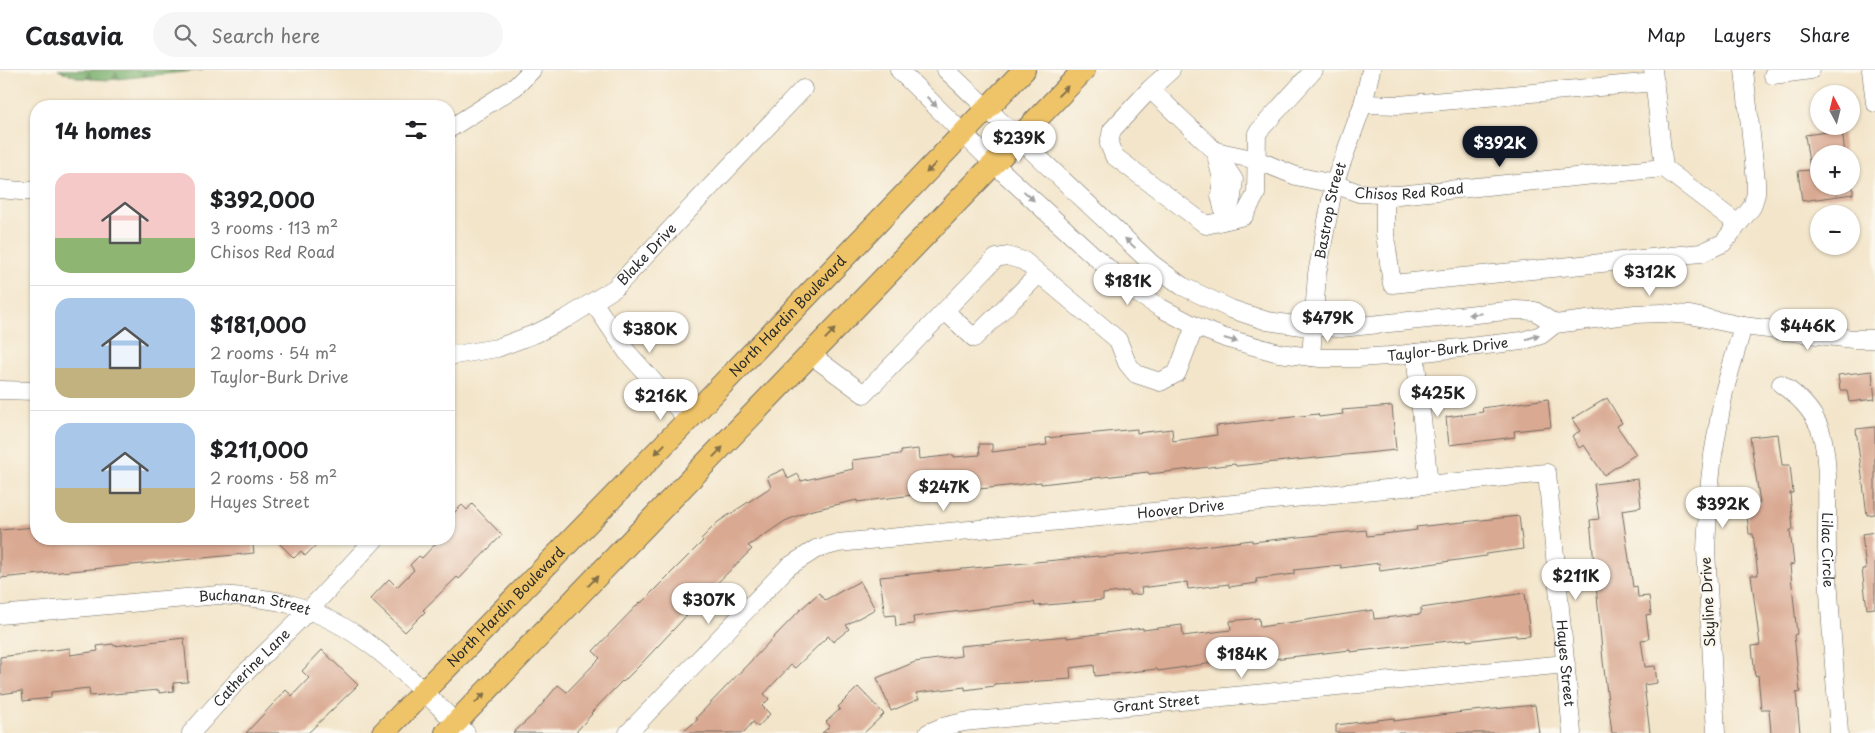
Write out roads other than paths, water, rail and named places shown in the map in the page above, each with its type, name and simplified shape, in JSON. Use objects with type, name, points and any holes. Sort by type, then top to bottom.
[{"type":"main road","name":"North Hardin Boulevard","points":[[383,733],[688,420],[1024,70]]},
{"type":"main road","points":[[456,730],[993,163],[1084,70]]},
{"type":"street","points":[[455,125],[515,87],[532,70]]},
{"type":"street","name":"Taylor-Burk Drive","points":[[899,70],[993,163],[1135,292],[1195,326],[1252,346],[1279,353],[1311,357],[1357,358],[1522,341],[1540,335],[1555,324],[1635,314],[1662,313],[1690,315],[1743,326],[1844,338],[1875,339]]},
{"type":"street","points":[[946,70],[1152,264],[1182,286],[1231,309],[1267,322],[1313,327],[1341,328],[1515,310],[1535,311],[1555,324]]},
{"type":"street","points":[[1171,70],[1150,89],[1112,130],[1109,144],[1114,156],[1206,225],[1244,216],[1256,194],[1257,133],[1314,70]]},
{"type":"street","name":"Bastrop Street","points":[[1311,357],[1316,274],[1334,184],[1363,104],[1371,70]]},
{"type":"street","points":[[1384,194],[1385,229],[1392,284],[1701,253],[1723,243],[1752,207],[1756,194],[1744,70]]},
{"type":"street","points":[[1773,75],[1812,70]]},
{"type":"street","points":[[1871,70],[1875,103]]},
{"type":"street","points":[[1363,104],[1399,105],[1654,76],[1664,168],[1738,224]]},
{"type":"street","name":"Blake Drive","points":[[455,355],[497,348],[538,333],[567,318],[615,288],[803,89]]},
{"type":"street","points":[[1150,89],[1214,151],[1234,180],[1226,220]]},
{"type":"street","name":"Chisos Red Road","points":[[1214,151],[1257,160],[1296,176],[1334,184],[1359,193],[1398,195],[1664,168]]},
{"type":"street","points":[[0,189],[30,191]]},
{"type":"street","points":[[811,355],[864,394],[996,258],[1008,256],[1024,261],[1118,340],[1127,363],[1136,374],[1160,382],[1177,373],[1195,326]]},
{"type":"street","points":[[945,311],[974,338],[1039,274]]},
{"type":"street","points":[[593,302],[627,352],[688,420]]},
{"type":"street","name":"Skyline Drive","points":[[1716,733],[1706,550],[1709,490],[1724,392],[1743,326]]},
{"type":"street","points":[[1415,353],[1429,486]]},
{"type":"street","name":"Lilac Circle","points":[[1781,384],[1794,393],[1810,409],[1822,438],[1826,474],[1827,550],[1839,733]]},
{"type":"street","points":[[0,390],[30,391]]},
{"type":"street","name":"Hoover Drive","points":[[628,733],[788,567],[816,549],[838,543],[1547,473]]},
{"type":"street","name":"Hayes Street","points":[[1547,473],[1572,733]]},
{"type":"street","name":"Catherine Lane","points":[[191,733],[239,679],[309,610],[369,545]]},
{"type":"street","name":"Buchanan Street","points":[[0,615],[218,595],[272,601],[309,610],[338,624],[375,647],[423,691],[456,730]]},
{"type":"street","name":"Grant Street","points":[[928,733],[942,727],[964,722],[1566,664]]}]
